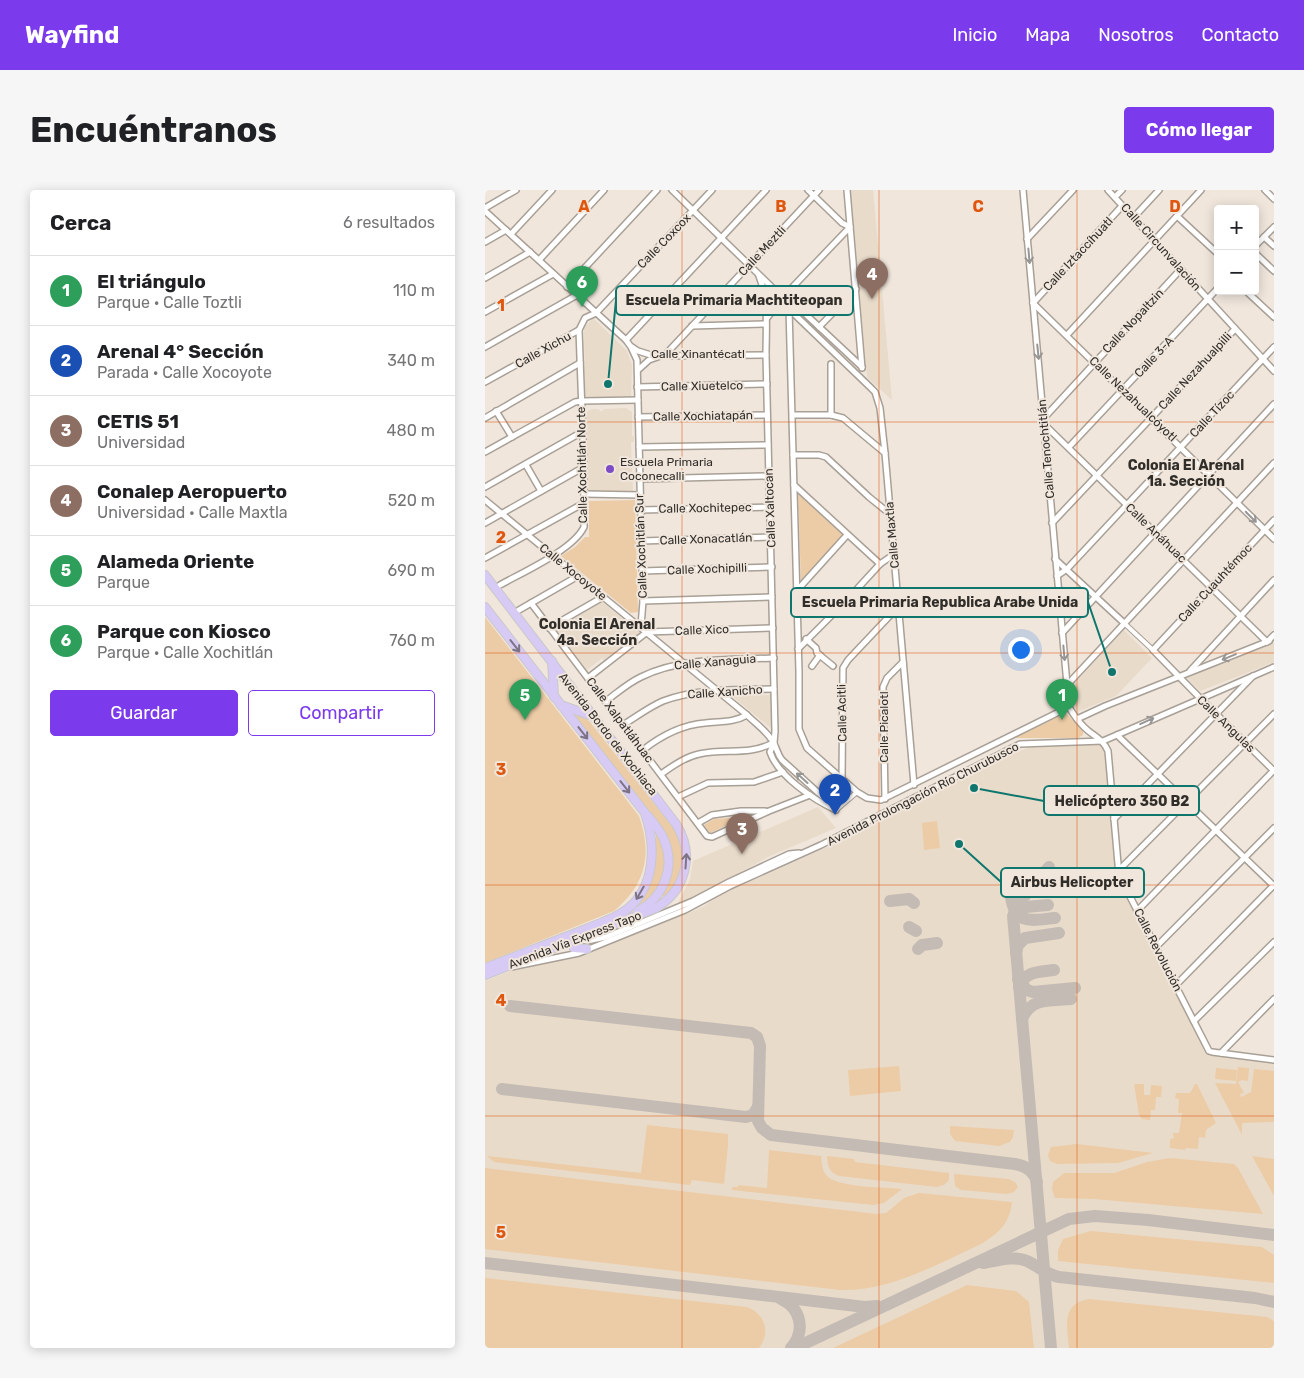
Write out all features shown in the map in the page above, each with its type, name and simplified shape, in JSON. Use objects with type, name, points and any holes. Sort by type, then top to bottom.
[{"type":"main road","name":"Avenida Bordo de Xochiaca","points":[[485,575],[673,820],[682,835],[686,854],[685,870],[678,888],[664,902]]},
{"type":"main road","name":"Avenida Bordo de Xochiaca","points":[[485,607],[645,812],[652,843],[651,863],[647,877],[635,901],[617,916]]},
{"type":"main road","points":[[552,662],[555,696]]},
{"type":"main road","points":[[561,704],[593,716]]},
{"type":"main road","points":[[617,916],[641,910],[657,896],[667,874],[669,863],[668,850],[662,834],[645,812]]},
{"type":"main road","points":[[657,896],[664,902]]},
{"type":"main road","name":"Avenida Vía Express Tapo","points":[[578,936],[605,934],[653,910],[664,902]]},
{"type":"main road","name":"Avenida Vía Express Tapo","points":[[485,968],[578,936],[617,916]]},
{"type":"main road","points":[[569,939],[576,949],[587,949]]},
{"type":"main road","name":"Avenida Vía Express Tapo","points":[[485,975],[569,939]]},
{"type":"street","points":[[516,190],[485,209],[626,340],[631,347]]},
{"type":"street","points":[[485,242],[508,232],[552,190]]},
{"type":"street","points":[[539,260],[605,190]]},
{"type":"street","points":[[567,287],[657,190]]},
{"type":"street","points":[[672,190],[758,273],[862,368],[847,190]]},
{"type":"street","name":"Calle Coxcox","points":[[596,313],[712,190]]},
{"type":"street","points":[[626,340],[766,190]]},
{"type":"street","points":[[808,190],[842,223],[849,227]]},
{"type":"street","name":"Calle Meztli","points":[[638,370],[649,360],[666,354],[819,190]]},
{"type":"street","name":"Calle Tenochtitlán","points":[[1023,190],[1069,707]]},
{"type":"street","points":[[1027,239],[1073,190]]},
{"type":"street","name":"Calle Circunvalación","points":[[1108,190],[1274,371]]},
{"type":"street","points":[[1115,197],[1122,190]]},
{"type":"street","points":[[1134,217],[1159,190]]},
{"type":"street","points":[[1067,335],[1201,190]]},
{"type":"street","points":[[1265,190],[1274,199]]},
{"type":"street","name":"Calle Iztaccíhuatl","points":[[1033,303],[1122,206]]},
{"type":"street","points":[[1177,216],[1214,250]]},
{"type":"street","points":[[692,326],[767,321],[784,296],[849,227]]},
{"type":"street","points":[[1259,242],[1274,227]]},
{"type":"street","points":[[1264,237],[1274,246]]},
{"type":"street","points":[[485,278],[530,252]]},
{"type":"street","points":[[1259,257],[1274,271]]},
{"type":"street","name":"Calle Nopaltzin","points":[[1044,418],[1181,269]]},
{"type":"street","name":"Calle Xaltocan","points":[[758,273],[765,296],[767,321],[767,415],[775,689],[774,743]]},
{"type":"street","points":[[485,312],[553,274]]},
{"type":"street","points":[[819,327],[856,289]]},
{"type":"street","name":"Calle 3-A","points":[[1069,448],[1214,292]]},
{"type":"street","points":[[485,347],[577,295]]},
{"type":"street","points":[[1250,295],[1274,317]]},
{"type":"street","points":[[784,296],[789,309]]},
{"type":"street","name":"Calle Nezahualcóyotl","points":[[1033,303],[1274,539]]},
{"type":"street","name":"Calle Xaltocan","points":[[789,309],[799,729],[805,745],[814,756],[842,780]]},
{"type":"street","name":"Calle Maxtla","points":[[789,309],[875,392],[879,401],[914,785]]},
{"type":"street","name":"Calle Xichu","points":[[485,382],[579,330],[585,318],[596,313]]},
{"type":"street","name":"Calle Nezahualpilli","points":[[1052,523],[1235,328]]},
{"type":"street","name":"Calle Xochitlán Norte","points":[[500,584],[571,543],[581,534],[584,527],[579,330]]},
{"type":"street","name":"Calle Xinantécatl","points":[[631,347],[654,356],[666,354],[766,355]]},
{"type":"street","name":"Calle Xochitlán Sur","points":[[631,347],[637,360],[638,370],[639,495],[643,601],[641,626]]},
{"type":"street","name":"Calle Tízoc","points":[[1057,576],[1067,569],[1274,347]]},
{"type":"street","points":[[485,418],[580,363]]},
{"type":"street","points":[[831,364],[831,415]]},
{"type":"street","name":"Calle Xiuetelco","points":[[637,387],[767,384]]},
{"type":"street","points":[[485,452],[575,402],[581,400],[637,400]]},
{"type":"street","points":[[1062,633],[1274,404]]},
{"type":"street","points":[[496,411],[512,437]]},
{"type":"street","name":"Calle Xochiatapán","points":[[638,417],[767,415]]},
{"type":"street","points":[[793,415],[831,415],[847,420],[885,454]]},
{"type":"street","name":"Calle Anáhuac","points":[[1044,424],[1267,642]]},
{"type":"street","points":[[485,487],[582,432]]},
{"type":"street","points":[[639,447],[768,445]]},
{"type":"street","points":[[793,455],[819,455],[826,457],[890,514]]},
{"type":"street","points":[[1067,684],[1274,463]]},
{"type":"street","points":[[526,464],[541,492]]},
{"type":"street","points":[[485,523],[583,467]]},
{"type":"street","points":[[639,478],[769,476]]},
{"type":"street","points":[[794,485],[880,564]]},
{"type":"street","points":[[584,494],[639,495]]},
{"type":"street","name":"Calle Xocoyote","points":[[485,500],[641,626],[764,730],[774,743],[777,753],[782,760],[836,810]]},
{"type":"street","points":[[485,558],[584,503]]},
{"type":"street","name":"Calle Xochitepec","points":[[640,510],[770,507]]},
{"type":"street","name":"Calle Cuauhtémoc","points":[[1154,648],[1274,520]]},
{"type":"street","points":[[797,588],[801,586],[847,535]]},
{"type":"street","name":"Calle Xonacatlán","points":[[641,541],[771,538]]},
{"type":"street","points":[[797,649],[847,600],[880,564],[893,555]]},
{"type":"street","points":[[1055,558],[1124,623],[1154,648]]},
{"type":"street","name":"Calle Xochipilli","points":[[642,571],[772,567]]},
{"type":"street","points":[[519,610],[578,576]]},
{"type":"street","points":[[1189,673],[1274,580]]},
{"type":"street","points":[[549,628],[603,597]]},
{"type":"street","points":[[643,601],[772,597]]},
{"type":"street","name":"Calle Xalpatláhuac","points":[[531,603],[709,837],[769,811]]},
{"type":"street","name":"Calle Acitli","points":[[842,780],[843,668],[848,660],[898,607]]},
{"type":"street","name":"Calle Xico","points":[[647,632],[773,628]]},
{"type":"street","points":[[588,678],[647,632]]},
{"type":"street","points":[[1267,642],[1274,635]]},
{"type":"street","points":[[1077,719],[1105,706],[1274,639]]},
{"type":"street","points":[[806,640],[816,647],[817,653],[833,666]]},
{"type":"street","name":"Calle Angulas","points":[[1154,648],[1178,677],[1274,771]]},
{"type":"street","points":[[812,666],[820,655]]},
{"type":"street","name":"Calle Xanaguia","points":[[606,701],[640,677],[667,667],[683,663],[774,658]]},
{"type":"street","name":"Calle Picalotl","points":[[885,799],[883,687],[887,678],[903,662]]},
{"type":"street","name":"Avenida Prolongación Río Churubusco","points":[[503,968],[571,955],[685,910],[730,886],[912,802],[1020,744],[1103,741],[1274,667]]},
{"type":"street","points":[[1114,819],[1255,675]]},
{"type":"street","name":"Calle Xanicho","points":[[623,725],[654,705],[691,694],[717,690],[775,689]]},
{"type":"street","points":[[842,780],[867,798],[885,799],[1069,707],[1077,719],[1091,733],[1103,741]]},
{"type":"street","points":[[1119,870],[1274,714]]},
{"type":"street","points":[[643,750],[671,731],[688,726],[731,722],[747,715]]},
{"type":"street","points":[[1117,735],[1274,886],[1176,984]]},
{"type":"street","name":"Calle Revolución","points":[[1103,741],[1108,751],[1121,878],[1210,1051],[1221,1053]]},
{"type":"street","points":[[774,743],[770,752],[775,764],[809,795],[823,804],[836,810],[857,792]]},
{"type":"street","points":[[661,774],[682,760],[699,754],[756,750],[774,743]]},
{"type":"street","points":[[1137,911],[1274,771]]},
{"type":"street","points":[[678,797],[708,783],[754,782],[783,772]]},
{"type":"street","points":[[698,823],[712,815],[741,811],[769,811],[809,795]]},
{"type":"street","points":[[1156,947],[1274,828]]},
{"type":"street","name":"Avenida Prolongación Río Churubusco","points":[[605,934],[616,934],[693,901],[789,854],[799,854]]},
{"type":"street","points":[[1194,1021],[1274,942]]},
{"type":"street","points":[[1221,1053],[1274,1000]]},
{"type":"street","points":[[1221,1053],[1273,1058]]},
{"type":"shaded area","points":[[851,190],[873,190],[892,400],[867,377]]},
{"type":"shaded area","points":[[593,318],[627,351],[632,365],[631,397],[585,400],[584,328]]},
{"type":"shaded area","name":"Escuela Primaria Coconecalli","points":[[626,408],[632,412],[632,436],[634,436],[634,442],[631,442],[633,491],[588,492],[586,412],[592,409],[603,411],[603,409]]},
{"type":"shaded area","points":[[798,492],[846,534],[801,582]]},
{"type":"shaded area","points":[[635,500],[638,612],[631,613],[561,556],[575,547],[585,537],[589,537],[589,501]]},
{"type":"shaded area","points":[[602,602],[640,633],[604,660],[602,658],[587,670],[556,629]]},
{"type":"shaded area","points":[[485,617],[639,816],[643,830],[645,856],[639,880],[633,891],[614,911],[485,963]]},
{"type":"shaded area","points":[[1124,630],[1152,658],[1116,696],[1077,712],[1075,710],[1072,686]]},
{"type":"shaded area","points":[[1274,640],[1274,662],[1200,691],[1185,676]]},
{"type":"shaded area","points":[[771,695],[772,729],[732,696]]},
{"type":"shaded area","points":[[572,713],[590,722],[677,833],[680,842],[681,867],[676,882],[665,897],[661,895],[670,874],[671,851]]},
{"type":"shaded area","points":[[1066,713],[1083,731],[1083,735],[1078,738],[1014,738]]},
{"type":"shaded area","points":[[1097,743],[1106,752],[1117,876],[1210,1055],[1274,1062],[1274,1348],[485,1348],[485,981],[510,971],[583,955],[703,907],[720,895],[848,838],[1001,759],[1027,748]]},
{"type":"shaded area","points":[[818,807],[836,828],[770,856],[695,897],[680,904],[678,903],[690,879],[693,861]]},
{"type":"shaded area","points":[[745,817],[710,833],[704,825],[714,819]]},
{"type":"shaded area","points":[[937,821],[940,848],[924,850],[922,823]]},
{"type":"shaded area","points":[[656,834],[665,854],[663,878],[655,894],[636,910],[634,908],[653,871],[656,856]]},
{"type":"shaded area","points":[[899,1066],[901,1091],[850,1096],[848,1070]]},
{"type":"shaded area","points":[[1238,1067],[1249,1068],[1248,1081],[1242,1080],[1238,1082],[1244,1093],[1240,1094],[1241,1097],[1251,1092],[1254,1069],[1274,1071],[1274,1122],[1242,1123],[1242,1135],[1215,1083],[1236,1084]]},
{"type":"shaded area","points":[[1216,1068],[1237,1070],[1236,1081],[1215,1079]]},
{"type":"shaded area","points":[[1134,1084],[1144,1084],[1144,1095],[1150,1095],[1151,1085],[1162,1086],[1161,1097],[1156,1097],[1155,1110],[1151,1110],[1150,1120],[1142,1119],[1139,1115]]},
{"type":"shaded area","points":[[1195,1084],[1197,1084],[1216,1123],[1206,1130],[1205,1138],[1199,1137],[1198,1149],[1170,1148],[1170,1139],[1174,1138],[1173,1133],[1179,1133],[1182,1113],[1178,1113],[1179,1099],[1175,1098],[1176,1093],[1190,1093]]},
{"type":"shaded area","points":[[647,1125],[728,1134],[724,1184],[692,1180],[690,1185],[494,1162],[487,1156],[641,1173]]},
{"type":"shaded area","points":[[950,1126],[1014,1130],[1010,1142],[999,1146],[955,1141],[950,1134]]},
{"type":"shaded area","points":[[1077,1144],[1153,1153],[1118,1163],[1057,1164],[1050,1161],[1048,1155],[1051,1147]]},
{"type":"shaded area","points":[[769,1150],[821,1156],[826,1175],[850,1185],[902,1189],[884,1203],[873,1205],[732,1190],[732,1187],[738,1187],[738,1185],[767,1188]]},
{"type":"shaded area","points":[[827,1156],[854,1159],[855,1162],[949,1173],[949,1180],[944,1185],[937,1187],[839,1176],[830,1169]]},
{"type":"shaded area","points":[[1252,1156],[1274,1159],[1274,1196]]},
{"type":"shaded area","points":[[1170,1158],[1234,1164],[1263,1214],[1094,1199],[1055,1198],[1052,1190],[1053,1182],[1064,1173],[1114,1173],[1147,1162]]},
{"type":"shaded area","points":[[485,1168],[877,1214],[886,1213],[904,1198],[919,1193],[1012,1202],[1007,1221],[990,1239],[899,1280],[870,1288],[840,1290],[485,1249]]},
{"type":"shaded area","points":[[954,1174],[1009,1179],[1016,1183],[1018,1187],[1014,1192],[1007,1194],[961,1190],[955,1186]]},
{"type":"shaded area","points":[[1091,1231],[1262,1247],[1274,1255],[1274,1283],[1058,1261],[1058,1250],[1063,1239]]},
{"type":"shaded area","points":[[485,1278],[747,1307],[762,1319],[765,1336],[759,1348],[485,1348]]},
{"type":"shaded area","points":[[967,1285],[1016,1291],[1029,1302],[1034,1348],[833,1348]]},
{"type":"shaded area","points":[[1089,1299],[1267,1317],[1274,1321],[1274,1348],[1069,1348],[1067,1324],[1070,1311],[1080,1302]]},
{"type":"taxiway","points":[[1049,867],[1018,904],[1013,916],[1051,1348]]},
{"type":"taxiway","points":[[1011,897],[1016,913],[1021,917],[1032,920],[1055,918]]},
{"type":"taxiway","points":[[890,901],[909,899],[914,903]]},
{"type":"taxiway","points":[[1016,917],[1026,907],[1048,905]]},
{"type":"taxiway","points":[[909,927],[916,931]]},
{"type":"taxiway","points":[[1016,953],[1018,945],[1025,938],[1059,933]]},
{"type":"taxiway","points":[[918,949],[922,945],[937,943]]},
{"type":"taxiway","points":[[1019,987],[1028,975],[1054,970]]},
{"type":"taxiway","points":[[1018,979],[1027,990],[1033,992],[1075,988]]},
{"type":"taxiway","points":[[1022,1019],[1031,1007],[1042,1001],[1071,999]]},
{"type":"taxiway","points":[[510,1006],[751,1033],[757,1037],[760,1046],[758,1121],[762,1128],[771,1135],[1015,1164],[1029,1170],[1037,1182]]},
{"type":"taxiway","points":[[502,1089],[746,1117],[753,1115],[758,1107]]},
{"type":"taxiway","points":[[795,1348],[1069,1219],[1095,1216],[1148,1220],[1274,1235]]},
{"type":"taxiway","points":[[983,1263],[1016,1258],[1027,1261],[1059,1277],[1255,1298],[1274,1302]]},
{"type":"taxiway","points":[[485,1263],[865,1307],[877,1306]]},
{"type":"taxiway","points":[[781,1299],[793,1308],[799,1320],[799,1334],[791,1348]]},
{"type":"place","name":"Conalep Aeropuerto","points":[[872,299]]},
{"type":"place","name":"Parque con Kiosco","points":[[582,307]]},
{"type":"place","name":"Escuela Primaria Machtiteopan","points":[[608,384]]},
{"type":"place","name":"Escuela Primaria Coconecalli","points":[[610,469]]},
{"type":"place","name":"Escuela Primaria Republica Arabe Unida","points":[[1112,672]]},
{"type":"place","name":"Alameda Oriente","points":[[525,720]]},
{"type":"place","name":"El triángulo","points":[[1062,720]]},
{"type":"place","name":"Helicóptero 350 B2","points":[[974,788]]},
{"type":"place","name":"Arenal 4° Sección","points":[[835,815]]},
{"type":"place","name":"Airbus Helicopter","points":[[959,844]]},
{"type":"place","name":"CETIS 51","points":[[742,854]]},
{"type":"district","name":"Colonia El Arenal 1a. Sección","points":[[1186,474]]},
{"type":"district","name":"Colonia El Arenal 4a. Sección","points":[[597,632]]}]
